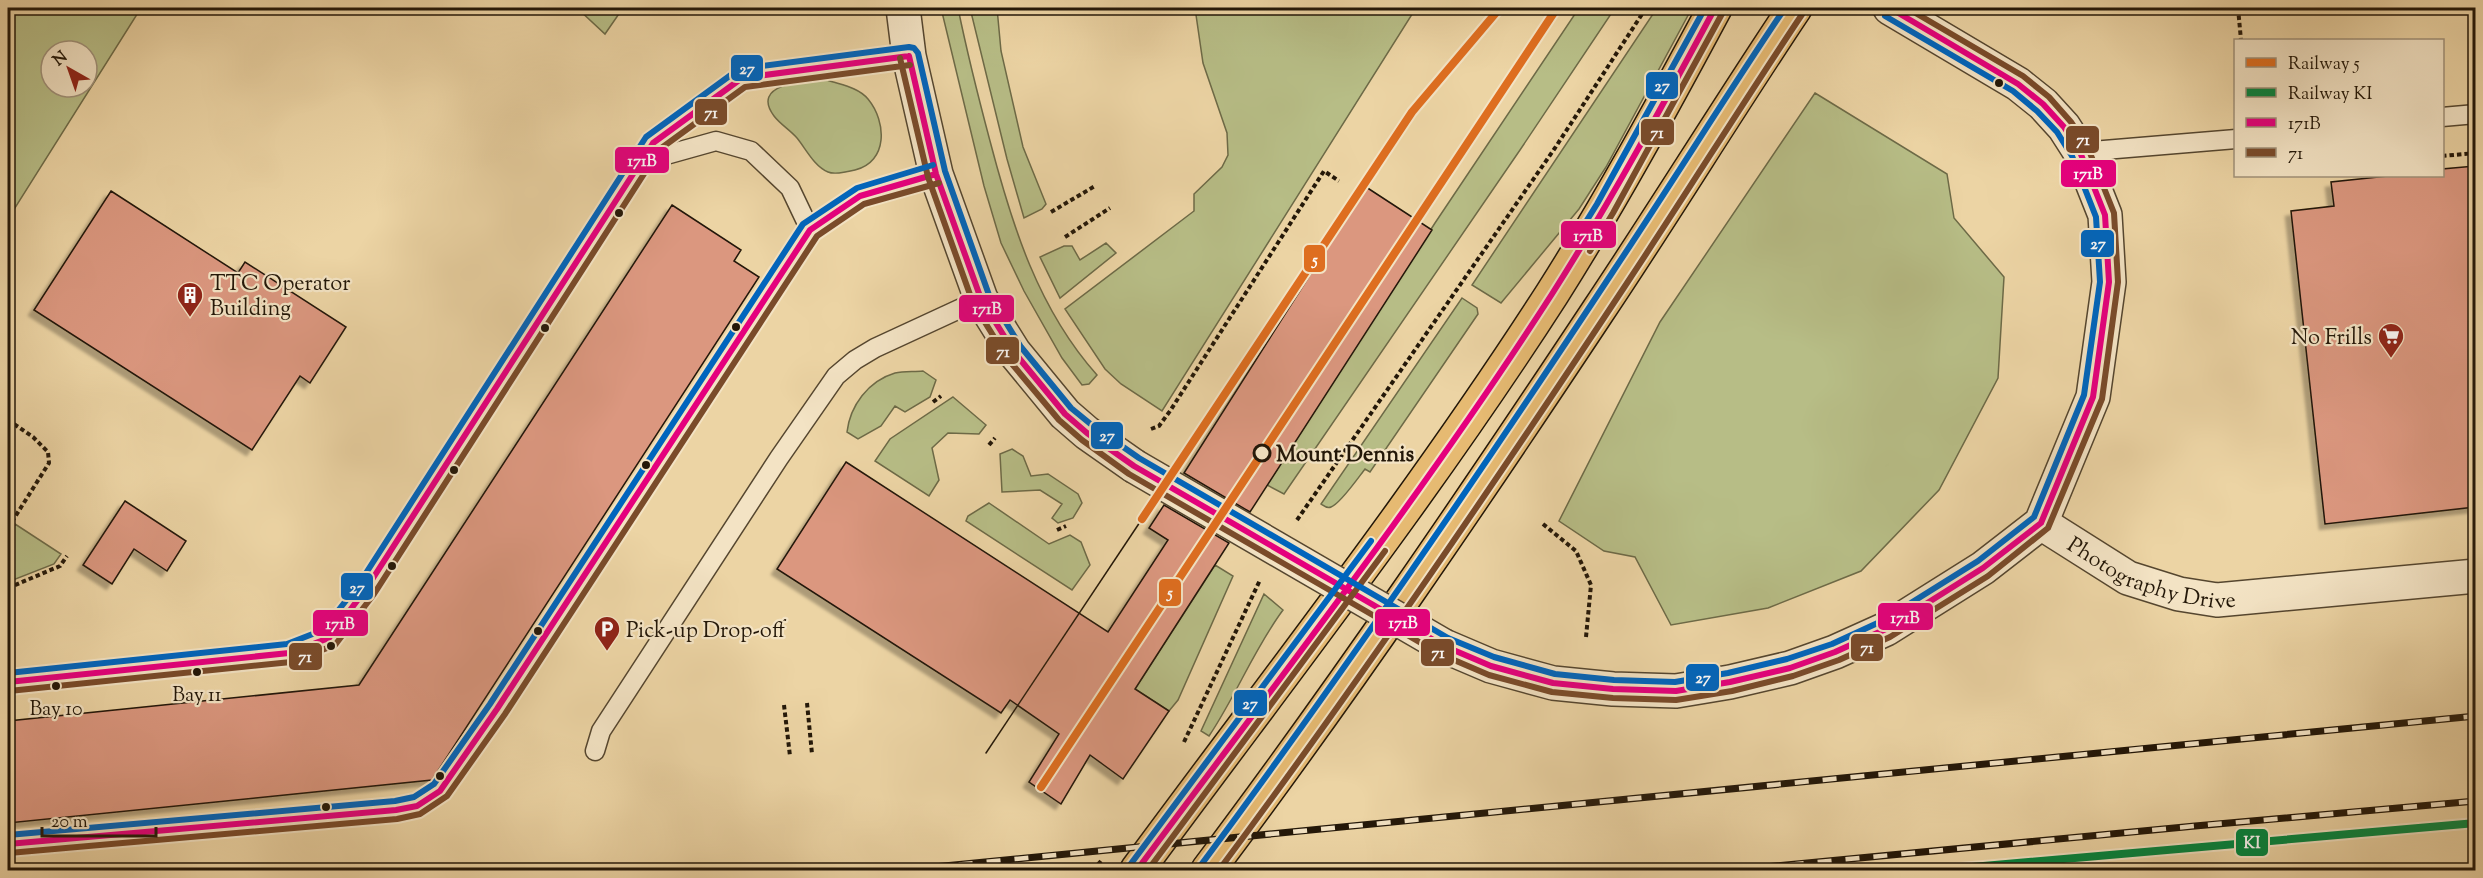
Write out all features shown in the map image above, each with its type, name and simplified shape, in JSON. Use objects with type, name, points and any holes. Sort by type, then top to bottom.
[{"type":"main road","points":[[1137,870],[1418,492],[1551,295],[1605,209],[1715,8]]},
{"type":"main road","points":[[1208,870],[1279,775],[1432,559],[1599,310],[1795,8]]},
{"type":"street","name":"Photography Drive","points":[[903,8],[909,56],[936,174],[981,299],[1014,352],[1065,414],[1087,433],[1134,465],[1444,646],[1491,666],[1553,683],[1613,689],[1676,691],[1731,682],[1790,668],[1835,652],[1886,629],[1983,568],[2041,523],[2128,578],[2171,592],[2217,600],[2475,576]]},
{"type":"street","points":[[1890,8],[2018,84],[2043,104],[2064,127],[2080,152],[2105,215],[2109,282],[2093,397],[2041,523]]},
{"type":"lane","points":[[8,682],[289,653],[329,638],[366,589],[653,143],[742,78],[909,56]]},
{"type":"lane","points":[[2444,117],[2475,114]]},
{"type":"lane","points":[[2080,152],[2234,139]]},
{"type":"lane","points":[[641,162],[716,141],[751,151],[790,188],[810,230]]},
{"type":"lane","points":[[8,844],[396,810],[417,806],[440,791],[510,689],[810,230],[860,196],[936,174]]},
{"type":"lane","points":[[596,751],[601,731],[779,458],[836,376],[855,360],[875,348],[981,299]]},
{"type":"path","points":[[1291,529],[1555,148],[1646,8]]},
{"type":"path","points":[[2238,8],[2241,39]]},
{"type":"path","points":[[2444,156],[2475,153]]},
{"type":"path","points":[[1152,429],[1159,426],[1170,411],[1324,171],[1339,181]]},
{"type":"path","points":[[1051,212],[1095,186]]},
{"type":"path","points":[[1065,237],[1110,208]]},
{"type":"path","points":[[933,402],[941,396]]},
{"type":"path","points":[[8,420],[33,437],[48,452],[49,463],[8,528]]},
{"type":"path","points":[[989,445],[995,438]]},
{"type":"path","points":[[1543,524],[1576,551],[1591,585],[1586,637]]},
{"type":"path","points":[[1057,530],[1066,526]]},
{"type":"path","points":[[8,588],[60,566],[67,556]]},
{"type":"path","points":[[1180,750],[1263,576]]},
{"type":"path","points":[[807,703],[812,754]]},
{"type":"path","points":[[784,705],[790,756]]},
{"type":"path","points":[[1093,870],[1107,852]]},
{"type":"green space","points":[[8,8],[141,8],[99,75],[99,39],[39,39],[39,99],[84,99],[8,219]]},
{"type":"green space","points":[[577,8],[623,8],[605,34]]},
{"type":"green space","points":[[685,8],[751,8],[685,13]]},
{"type":"green space","points":[[941,8],[958,8],[990,141],[1018,235],[1043,294],[1058,322],[1097,375],[1089,384],[1082,385],[1062,358],[1024,291],[1001,243],[984,186]]},
{"type":"green space","points":[[970,8],[997,8],[1001,51],[1023,147],[1046,204],[1042,209],[1024,218],[1007,159]]},
{"type":"green space","points":[[1195,8],[1416,8],[1162,411],[1121,384],[1105,369],[1065,309],[1194,211],[1194,194],[1222,167],[1228,155],[1227,133],[1203,63]]},
{"type":"green space","points":[[1579,8],[1615,8],[1284,494],[1267,485],[1435,223]]},
{"type":"green space","points":[[1657,8],[1692,8],[1606,167],[1579,209],[1501,303],[1472,285]]},
{"type":"green space","points":[[827,80],[864,95],[879,119],[881,140],[879,150],[866,166],[841,173],[828,172],[823,169],[814,162],[797,138],[776,119],[768,105],[769,96],[784,86]]},
{"type":"green space","points":[[1815,93],[1947,174],[1954,218],[2004,277],[1998,378],[1939,490],[1861,571],[1768,608],[1671,625],[1635,557],[1604,551],[1559,521],[1660,322]]},
{"type":"green space","points":[[1106,243],[1116,253],[1060,298],[1040,257],[1064,246],[1072,246],[1080,260]]},
{"type":"green space","points":[[1462,298],[1477,308],[1478,314],[1370,472],[1365,469],[1335,505],[1328,508],[1323,506],[1321,504]]},
{"type":"green space","points":[[923,371],[936,380],[930,397],[905,412],[895,406],[881,426],[858,439],[847,432],[856,404],[869,388],[895,373]]},
{"type":"green space","points":[[953,397],[986,425],[979,434],[948,433],[932,448],[939,480],[929,496],[875,461],[890,439]]},
{"type":"green space","points":[[1012,449],[1023,456],[1031,476],[1048,474],[1078,494],[1082,503],[1073,518],[1058,523],[1052,518],[1062,504],[1040,490],[1002,492],[1000,454]]},
{"type":"green space","points":[[989,503],[1049,544],[1070,535],[1081,542],[1090,565],[1072,590],[966,521],[968,516]]},
{"type":"green space","points":[[15,524],[61,554],[54,564],[8,582],[8,535]]},
{"type":"green space","points":[[1215,565],[1233,576],[1178,700],[1169,711],[1135,689]]},
{"type":"green space","points":[[1264,594],[1283,610],[1209,736],[1201,731]]},
{"type":"building","name":"No Frills","points":[[2475,166],[2475,507],[2325,524],[2291,211],[2334,206],[2331,182],[2378,177],[2444,177],[2444,169]]},
{"type":"building","points":[[1366,187],[1432,230],[1250,512],[1184,473]]},
{"type":"building","name":"TTC Operator Building","points":[[111,191],[238,273],[245,262],[346,327],[310,383],[300,376],[252,450],[34,310]]},
{"type":"building","points":[[672,205],[741,250],[734,261],[759,277],[432,780],[8,823],[8,721],[359,685]]},
{"type":"building","points":[[846,462],[1108,632],[1168,540],[1149,528],[1164,505],[1229,543],[1135,689],[1169,711],[1123,779],[1090,755],[1061,804],[1029,782],[1059,734],[1010,700],[1001,713],[777,569]]},
{"type":"building","points":[[125,501],[186,541],[167,571],[134,549],[112,584],[83,565]]},
{"type":"tram line","points":[[986,753],[1142,519]]},
{"type":"railway","points":[[903,870],[2476,716]]},
{"type":"railway","points":[[1734,870],[2476,801]]},
{"type":"rail line","name":"5","points":[[1142,519],[1412,112],[1500,8]]},
{"type":"rail line","name":"5","points":[[1041,787],[1557,8]]},
{"type":"rail line","name":"KI","points":[[1938,870],[2476,823]]},
{"type":"transit line","name":"27","points":[[1574,241],[1597,204],[1705,8]]},
{"type":"transit line","name":"171B","points":[[1137,870],[1402,514],[1503,368],[1595,224],[1715,8]]},
{"type":"transit line","name":"27","points":[[1201,865],[1308,719],[1463,496],[1785,8]]},
{"type":"transit line","name":"171B","points":[[909,56],[936,174],[981,299],[1014,352],[1065,414],[1087,433],[1134,466],[1444,646],[1491,666],[1553,683],[1613,689],[1676,691],[1730,682],[1790,668],[1835,652],[1886,629],[1983,568],[2041,523],[2093,397],[2109,282],[2105,215],[2080,152],[2064,127],[2043,104],[2018,84],[1890,8]]},
{"type":"transit line","name":"71","points":[[900,58],[928,177],[973,303],[1007,358],[1059,420],[1082,440],[1129,474],[1440,654],[1489,675],[1552,692],[1613,698],[1676,700],[1732,691],[1793,676],[1839,660],[1890,637],[1988,576],[2048,528],[2102,399],[2118,282],[2114,213],[2088,148],[2071,122],[2049,97],[2023,76],[1907,8]]},
{"type":"transit line","name":"71","points":[[1590,251],[1723,12]]},
{"type":"transit line","name":"71","points":[[1219,870],[1377,652],[1479,504],[1629,280],[1803,13]]},
{"type":"transit line","name":"27","points":[[8,673],[287,644],[323,630],[359,584],[646,137],[739,69],[909,47],[914,48],[918,53],[945,171],[989,295],[1021,347],[1071,408],[1139,458],[1448,638],[1494,657],[1555,674],[1614,680],[1675,682],[1728,673],[1787,659],[1832,644],[1882,621],[1978,561],[2034,517],[2084,395],[2100,282],[2096,217],[2072,156],[2057,132],[2013,91],[1885,16]]},
{"type":"transit line","name":"171B","points":[[8,682],[289,653],[329,638],[366,589],[653,143],[742,78],[909,56]]},
{"type":"transit line","name":"71","points":[[9,691],[291,662],[335,645],[374,594],[660,149],[745,87],[910,65]]},
{"type":"transit line","name":"27","points":[[8,835],[395,801],[414,797],[434,784],[490,704],[803,224],[857,188],[933,165]]},
{"type":"transit line","name":"171B","points":[[8,844],[396,810],[417,806],[440,791],[497,709],[810,230],[860,196],[936,174]]},
{"type":"transit line","name":"71","points":[[9,853],[397,819],[420,814],[447,796],[505,714],[817,236],[864,204],[939,183]]},
{"type":"transit line","name":"27","points":[[1130,865],[1371,541]]},
{"type":"transit line","name":"71","points":[[1148,870],[1385,551]]},
{"type":"place","name":"TTC Operator Building","points":[[190,318]]},
{"type":"place","name":"No Frills","points":[[2391,359]]},
{"type":"place","name":"Mount Dennis","points":[[1262,453]]},
{"type":"place","name":"Pick-up Drop-off","points":[[607,652]]},
{"type":"place","name":"Bay 11","points":[[197,672]]},
{"type":"place","name":"Bay 10","points":[[56,686]]}]
